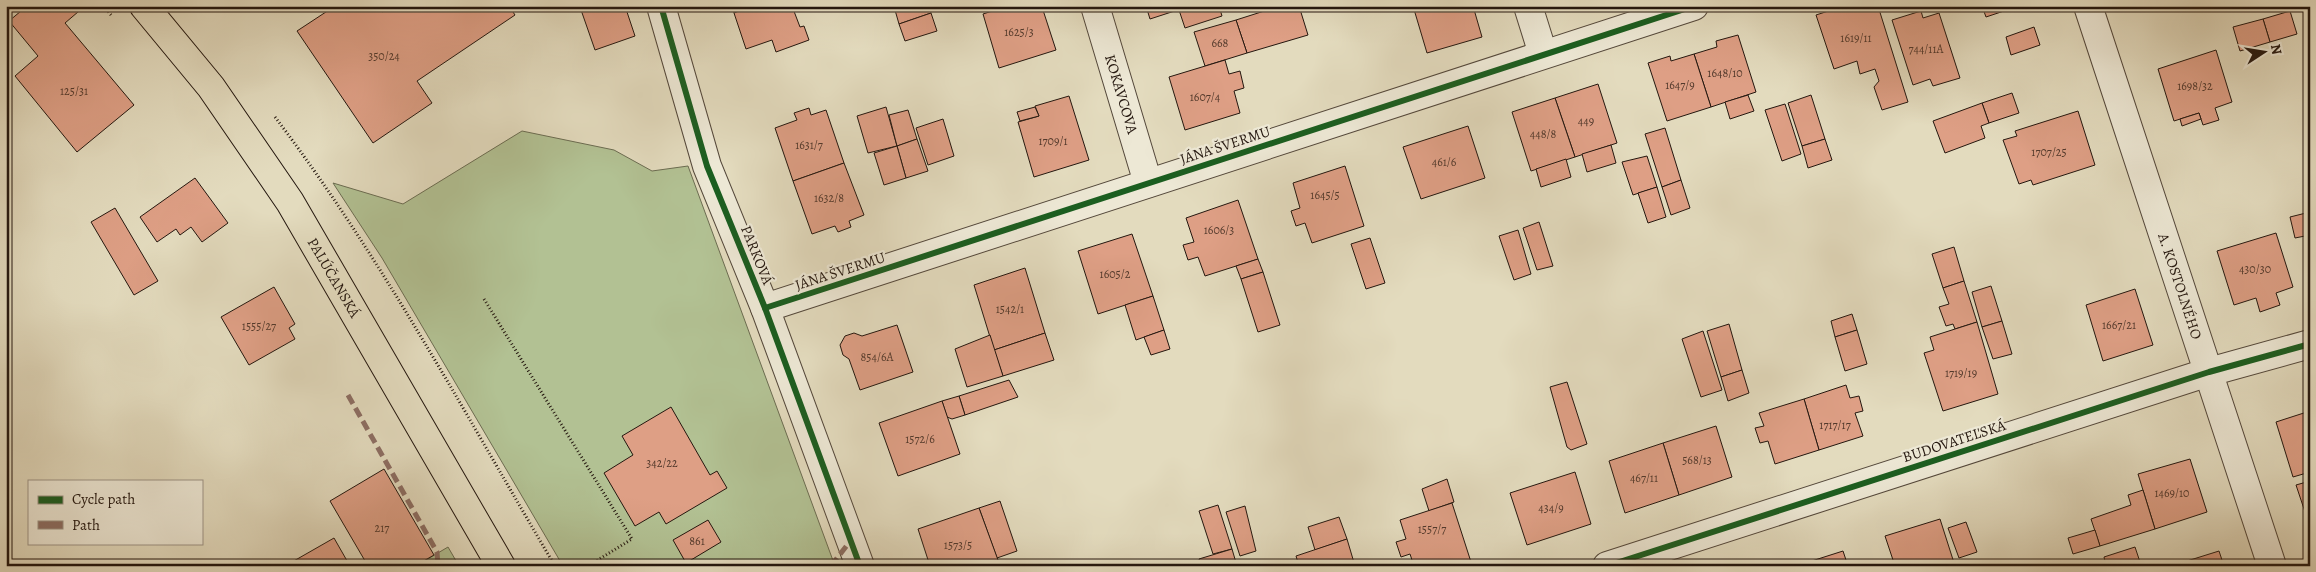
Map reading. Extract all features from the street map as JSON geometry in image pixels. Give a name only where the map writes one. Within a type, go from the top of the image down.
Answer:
[{"type":"main road","name":"PALÚČANSKÁ","points":[[144,6],[211,87],[290,202],[501,566]]},
{"type":"street","name":"PARKOVÁ","points":[[661,6],[707,166],[765,308],[860,566]]},
{"type":"street","name":"KOKAVCOVA","points":[[1095,6],[1148,184]]},
{"type":"street","points":[[1528,6],[1543,54]]},
{"type":"street","name":"JÁNA ŠVERMU","points":[[765,308],[1694,6]]},
{"type":"street","name":"A. KOSTOLNÉHO","points":[[2088,6],[2272,566]]},
{"type":"street","name":"BUDOVATEĽSKÁ","points":[[1607,566],[2209,372],[2310,344]]},
{"type":"path","points":[[6,15],[16,6]]},
{"type":"path","points":[[270,110],[314,168],[413,322],[555,566]]},
{"type":"path","points":[[484,299],[632,540],[588,566]]},
{"type":"green space","points":[[522,131],[614,150],[652,171],[688,166],[835,566],[563,566],[382,258],[333,183],[403,204]]},
{"type":"green space","points":[[448,547],[459,566],[416,566]]},
{"type":"building","points":[[27,6],[85,6],[65,23],[134,105],[77,152],[15,76],[38,56],[9,21]]},
{"type":"building","points":[[335,6],[379,6],[382,12],[390,6],[509,6],[515,15],[417,81],[432,103],[373,143],[297,31]]},
{"type":"building","points":[[625,6],[635,36],[595,50],[580,7]]},
{"type":"building","points":[[731,6],[752,6],[734,13]]},
{"type":"building","points":[[752,6],[792,6],[800,27],[804,26],[809,40],[776,52],[772,40],[746,49],[734,13]]},
{"type":"building","points":[[905,6],[929,6],[931,13],[899,24],[895,10]]},
{"type":"building","points":[[1008,6],[1025,6],[1027,11],[1042,7],[1056,50],[999,68],[983,14]]},
{"type":"building","points":[[1025,6],[1042,6],[1042,7],[1027,11]]},
{"type":"building","points":[[1146,6],[1190,6],[1150,19]]},
{"type":"building","points":[[1190,6],[1219,6],[1222,16],[1185,28],[1179,10]]},
{"type":"building","points":[[1280,6],[1299,6],[1308,35],[1247,53],[1236,20]]},
{"type":"building","points":[[1413,6],[1473,6],[1482,37],[1427,53]]},
{"type":"building","points":[[1844,6],[1878,6],[1908,102],[1882,110],[1874,87],[1879,81],[1875,69],[1860,74],[1857,61],[1834,69],[1816,15]]},
{"type":"building","points":[[1982,6],[2019,6],[1986,17]]},
{"type":"building","points":[[1921,11],[1923,18],[1939,13],[1960,78],[1933,86],[1930,79],[1913,85],[1892,20]]},
{"type":"building","points":[[2290,11],[2297,34],[2270,42],[2263,19]]},
{"type":"building","points":[[931,13],[937,31],[905,41],[899,24]]},
{"type":"building","points":[[2263,19],[2270,42],[2240,51],[2233,27]]},
{"type":"building","points":[[1236,20],[1247,53],[1205,66],[1194,32]]},
{"type":"building","points":[[2034,27],[2040,45],[2011,55],[2006,37]]},
{"type":"building","points":[[1738,35],[1756,92],[1711,107],[1694,54],[1717,47],[1716,41]]},
{"type":"building","points":[[2216,50],[2232,102],[2215,108],[2219,120],[2203,125],[2199,113],[2174,121],[2158,69]]},
{"type":"building","points":[[1694,54],[1711,107],[1667,121],[1648,63],[1670,56],[1671,61]]},
{"type":"building","points":[[1225,60],[1229,74],[1240,71],[1244,88],[1234,91],[1240,113],[1185,130],[1169,77]]},
{"type":"building","points":[[1598,84],[1617,143],[1575,157],[1555,98]]},
{"type":"building","points":[[2012,93],[2019,113],[1989,123],[1982,103]]},
{"type":"building","points":[[1748,95],[1754,111],[1730,119],[1725,102]]},
{"type":"building","points":[[1811,95],[1825,139],[1802,146],[1788,103]]},
{"type":"building","points":[[1069,96],[1089,160],[1034,177],[1018,122],[1039,116],[1035,106]]},
{"type":"building","points":[[1555,98],[1575,157],[1531,171],[1512,112]]},
{"type":"building","points":[[1982,103],[1989,123],[1981,126],[1985,138],[1945,153],[1933,121]]},
{"type":"building","points":[[1785,104],[1801,154],[1782,161],[1765,110]]},
{"type":"building","points":[[886,107],[897,146],[868,153],[857,116]]},
{"type":"building","points":[[1035,107],[1039,116],[1020,121],[1017,112]]},
{"type":"building","points":[[809,108],[811,115],[826,110],[844,163],[793,181],[775,128],[797,120],[794,113]]},
{"type":"building","points":[[908,110],[917,139],[897,146],[889,115]]},
{"type":"building","points":[[2078,111],[2095,165],[2033,185],[2031,180],[2019,184],[2003,140],[2017,136],[2015,131]]},
{"type":"building","points":[[2199,113],[2201,119],[2182,126],[2180,119]]},
{"type":"building","points":[[943,119],[954,156],[928,165],[916,128]]},
{"type":"building","points":[[1468,126],[1485,178],[1421,199],[1403,147]]},
{"type":"building","points":[[1665,128],[1681,180],[1662,187],[1645,134]]},
{"type":"building","points":[[917,139],[928,171],[906,178],[897,146]]},
{"type":"building","points":[[1825,139],[1832,160],[1808,168],[1802,146]]},
{"type":"building","points":[[1611,145],[1616,163],[1587,172],[1582,154]]},
{"type":"building","points":[[897,146],[906,178],[884,185],[874,153]]},
{"type":"building","points":[[1647,156],[1657,187],[1633,195],[1622,162]]},
{"type":"building","points":[[1566,159],[1571,177],[1541,187],[1536,169]]},
{"type":"building","points":[[844,163],[864,215],[849,221],[851,227],[838,232],[835,226],[812,234],[793,181]]},
{"type":"building","points":[[1345,166],[1364,226],[1312,243],[1305,223],[1296,226],[1291,211],[1300,208],[1293,183]]},
{"type":"building","points":[[195,178],[228,223],[202,242],[191,227],[180,235],[176,229],[157,242],[140,217]]},
{"type":"building","points":[[1681,180],[1690,208],[1671,215],[1662,187]]},
{"type":"building","points":[[1657,187],[1666,217],[1648,223],[1638,193]]},
{"type":"building","points":[[1238,200],[1258,259],[1205,276],[1198,257],[1188,260],[1183,245],[1194,242],[1186,218]]},
{"type":"building","points":[[115,208],[158,281],[134,295],[91,222]]},
{"type":"building","points":[[2310,212],[2310,235],[2295,238],[2290,217]]},
{"type":"building","points":[[1539,222],[1553,266],[1537,270],[1523,228]]},
{"type":"building","points":[[1518,230],[1531,274],[1514,280],[1499,236]]},
{"type":"building","points":[[2276,233],[2293,287],[2276,293],[2280,305],[2260,312],[2256,298],[2234,305],[2217,251]]},
{"type":"building","points":[[1132,234],[1153,296],[1098,314],[1078,251]]},
{"type":"building","points":[[1370,238],[1385,283],[1366,289],[1351,244]]},
{"type":"building","points":[[1954,247],[1964,281],[1943,288],[1932,254]]},
{"type":"building","points":[[1258,259],[1263,272],[1241,279],[1236,266]]},
{"type":"building","points":[[1025,268],[1045,333],[994,350],[974,285]]},
{"type":"building","points":[[1263,272],[1280,325],[1258,332],[1241,279]]},
{"type":"building","points":[[1964,281],[1977,322],[1955,329],[1953,324],[1946,326],[1939,307],[1949,304],[1943,288]]},
{"type":"building","points":[[1991,286],[2002,321],[1982,327],[1972,292]]},
{"type":"building","points":[[274,287],[295,324],[289,328],[295,339],[249,365],[221,317]]},
{"type":"building","points":[[2135,289],[2153,345],[2103,361],[2086,305]]},
{"type":"building","points":[[1153,296],[1164,330],[1136,340],[1125,305]]},
{"type":"building","points":[[1852,314],[1857,330],[1835,337],[1831,321]]},
{"type":"building","points":[[2002,321],[2012,354],[1993,359],[1982,327]]},
{"type":"building","points":[[1977,322],[1998,394],[1943,411],[1924,353],[1934,350],[1930,337]]},
{"type":"building","points":[[1729,324],[1742,370],[1721,377],[1707,331]]},
{"type":"building","points":[[897,325],[913,372],[860,390],[849,359],[843,355],[840,345],[845,336],[854,333],[862,336]]},
{"type":"building","points":[[1164,330],[1170,349],[1151,355],[1144,337]]},
{"type":"building","points":[[1857,330],[1867,364],[1845,371],[1835,337]]},
{"type":"building","points":[[1703,331],[1722,390],[1701,397],[1682,339]]},
{"type":"building","points":[[1045,333],[1054,360],[1003,376],[994,350]]},
{"type":"building","points":[[990,335],[1003,376],[967,387],[955,349]]},
{"type":"building","points":[[1742,370],[1749,393],[1728,401],[1721,377]]},
{"type":"building","points":[[1009,380],[1018,397],[965,415],[959,396]]},
{"type":"building","points":[[1567,382],[1587,444],[1571,450],[1567,447],[1550,387]]},
{"type":"building","points":[[1846,385],[1850,398],[1859,396],[1863,411],[1855,413],[1863,436],[1819,450],[1804,399]]},
{"type":"building","points":[[959,396],[965,415],[952,419],[947,417],[942,401]]},
{"type":"building","points":[[1804,399],[1819,450],[1775,464],[1768,441],[1760,443],[1755,428],[1764,426],[1759,413]]},
{"type":"building","points":[[942,401],[960,454],[898,476],[879,423]]},
{"type":"building","points":[[671,407],[710,475],[717,471],[727,488],[666,524],[659,512],[635,526],[604,473],[633,455],[622,436]]},
{"type":"building","points":[[2310,411],[2310,472],[2293,477],[2276,422]]},
{"type":"building","points":[[1716,426],[1732,477],[1679,495],[1663,443]]},
{"type":"building","points":[[1663,443],[1679,495],[1625,513],[1609,461]]},
{"type":"building","points":[[2190,459],[2207,512],[2155,529],[2138,474]]},
{"type":"building","points":[[384,469],[434,555],[415,566],[368,566],[330,501]]},
{"type":"building","points":[[1575,472],[1591,524],[1527,545],[1510,493]]},
{"type":"building","points":[[1447,479],[1454,502],[1429,511],[1422,489]]},
{"type":"building","points":[[2310,481],[2310,527],[2296,485]]},
{"type":"building","points":[[2143,490],[2155,529],[2100,546],[2091,519],[2131,505],[2128,495]]},
{"type":"building","points":[[1000,501],[1017,551],[997,558],[979,508]]},
{"type":"building","points":[[1452,503],[1471,562],[1460,566],[1414,566],[1410,554],[1401,557],[1396,542],[1406,539],[1400,520]]},
{"type":"building","points":[[1218,505],[1232,549],[1213,554],[1199,511]]},
{"type":"building","points":[[1245,506],[1256,551],[1240,556],[1226,512]]},
{"type":"building","points":[[979,508],[998,560],[982,566],[930,566],[918,529]]},
{"type":"building","points":[[1339,517],[1347,539],[1315,550],[1308,527]]},
{"type":"building","points":[[1940,519],[1955,566],[1885,566],[1894,563],[1885,536]]},
{"type":"building","points":[[708,520],[721,542],[686,563],[673,540]]},
{"type":"building","points":[[1966,522],[1977,552],[1959,558],[1948,528]]},
{"type":"building","points":[[2095,530],[2100,546],[2073,554],[2068,538]]},
{"type":"building","points":[[334,538],[350,566],[285,566]]},
{"type":"building","points":[[1347,539],[1355,566],[1299,566],[1296,556]]},
{"type":"building","points":[[2135,547],[2141,565],[2106,566],[2104,557]]},
{"type":"building","points":[[1232,549],[1237,566],[1201,566],[1199,559]]},
{"type":"building","points":[[1843,551],[1848,566],[1796,566]]},
{"type":"building","points":[[2219,551],[2224,566],[2171,566]]},
{"type":"marked path","points":[[348,395],[437,552],[438,566]]},
{"type":"marked path","points":[[831,566],[851,540]]},
{"type":"cycle path","points":[[661,6],[707,166],[765,308],[860,566]]},
{"type":"cycle path","points":[[765,308],[1694,6]]},
{"type":"cycle path","points":[[1607,566],[2209,372],[2310,344]]}]
